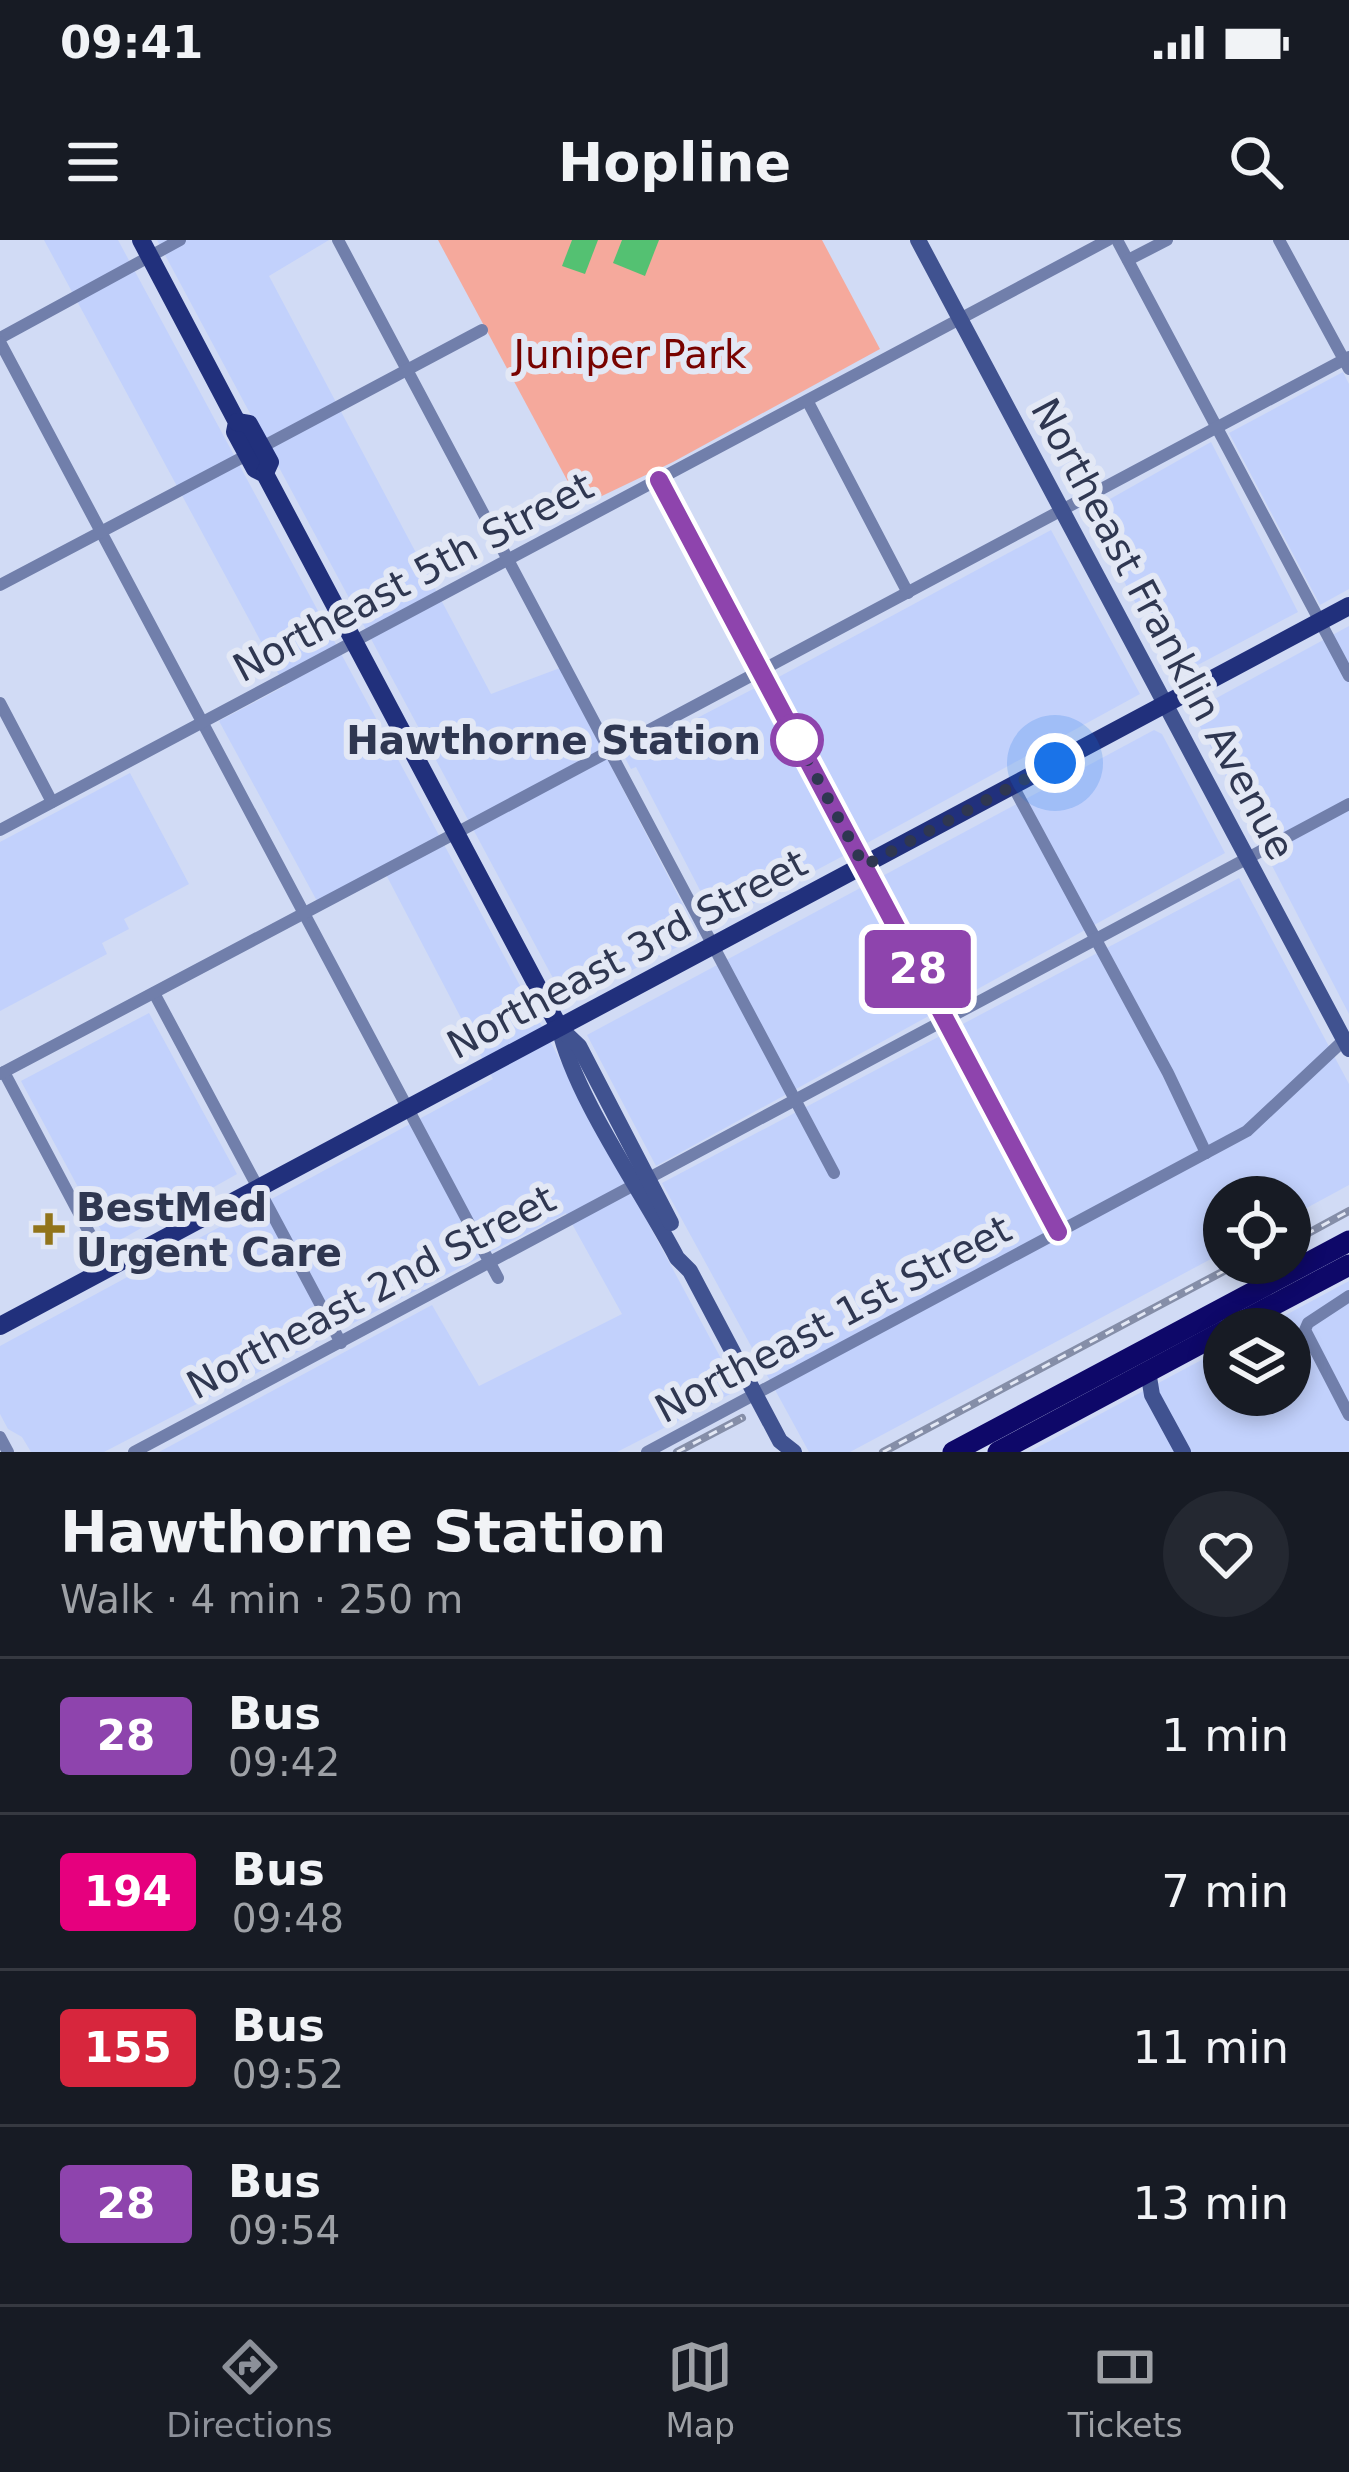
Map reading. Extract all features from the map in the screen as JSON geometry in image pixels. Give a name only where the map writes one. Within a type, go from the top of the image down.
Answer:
[{"type":"highway","points":[[953,1452],[1349,1241]]},
{"type":"highway","points":[[1267,1308],[1349,1264]]},
{"type":"highway","points":[[998,1452],[1203,1342]]},
{"type":"main road","points":[[146,249],[238,422],[250,424],[254,451],[269,462],[265,473],[560,1027]]},
{"type":"main road","name":"Northeast 3rd Street","points":[[0,1326],[1349,607]]},
{"type":"street","points":[[180,240],[146,249],[0,340],[498,1278]]},
{"type":"street","points":[[338,240],[834,1173]]},
{"type":"street","name":"Northeast Franklin Avenue","points":[[918,240],[1347,1045]]},
{"type":"street","points":[[1113,240],[1128,260],[1349,676]]},
{"type":"street","name":"Northeast 5th Street","points":[[0,830],[1113,240]]},
{"type":"street","points":[[1128,260],[1167,240]]},
{"type":"street","points":[[108,1268],[2,1073],[1215,427],[1347,362],[1279,240]]},
{"type":"street","points":[[0,585],[482,330]]},
{"type":"street","points":[[808,402],[908,593]]},
{"type":"street","points":[[659,480],[1058,1232]]},
{"type":"street","points":[[0,703],[52,802]]},
{"type":"street","points":[[1012,785],[1168,1073],[1206,1153]]},
{"type":"street","name":"Northeast 2nd Street","points":[[134,1452],[1349,804]]},
{"type":"street","points":[[154,993],[341,1343]]},
{"type":"street","points":[[560,1027],[565,1053],[642,1181],[677,1258],[690,1271],[785,1448]]},
{"type":"street","name":"Northeast 1st Street","points":[[647,1452],[1206,1153],[1265,1118],[1347,1045]]},
{"type":"street","points":[[1349,1296],[1305,1330],[1349,1415]]},
{"type":"street","points":[[1148,1371],[1152,1395],[1183,1452]]},
{"type":"street","points":[[1121,1385],[1140,1398],[1171,1452]]},
{"type":"street","points":[[0,1437],[8,1452]]},
{"type":"shaded area","points":[[44,240],[118,240],[738,1390],[617,1452],[159,1452],[432,1305],[479,1386],[622,1314],[566,1213],[104,1452],[31,1452],[22,1437],[8,1429],[0,1414],[0,1346],[493,1079],[382,867],[317,901],[219,721],[285,686]]},
{"type":"shaded area","points":[[157,240],[329,240],[269,276],[491,694],[560,668],[699,936],[587,993],[554,980]]},
{"type":"shaded area","points":[[572,240],[598,240],[585,274],[562,266]]},
{"type":"shaded area","points":[[622,240],[659,240],[645,276],[613,263]]},
{"type":"shaded area","points":[[1343,372],[1349,384],[1349,589],[1320,605],[1229,433]]},
{"type":"shaded area","points":[[1211,442],[1298,612],[1175,677],[1087,512]]},
{"type":"shaded area","points":[[1051,530],[1140,694],[867,843],[775,679]]},
{"type":"shaded area","points":[[1349,626],[1349,1014],[1195,717],[1200,707]]},
{"type":"shaded area","points":[[758,690],[845,851],[717,923],[636,767],[631,769],[624,756]]},
{"type":"shaded area","points":[[1154,730],[1162,734],[1225,853],[656,1166],[587,1035]]},
{"type":"shaded area","points":[[130,773],[189,884],[124,919],[129,929],[102,943],[107,954],[0,1011],[0,842]]},
{"type":"shaded area","points":[[1239,878],[1349,1084],[1349,1185],[1311,1206],[1311,1176],[1203,1176],[1203,1263],[850,1452],[809,1452],[662,1183]]},
{"type":"shaded area","points":[[149,1013],[237,1174],[113,1244],[108,1243],[21,1081]]},
{"type":"shaded area","points":[[1349,1281],[1349,1452],[1029,1452],[1203,1359],[1203,1416],[1311,1416],[1311,1308],[1299,1308]]},
{"type":"green space","name":"Juniper Park","points":[[438,240],[822,240],[880,349],[673,462],[581,506]]},
{"type":"railway","points":[[1311,1232],[1349,1211]]},
{"type":"railway","points":[[883,1452],[1203,1282]]},
{"type":"railway","points":[[677,1452],[742,1418]]},
{"type":"bus line","name":"28","points":[[659,480],[1058,1232]]},
{"type":"place","name":"Hawthorne Station","points":[[797,740]]},
{"type":"place","name":"BestMed Urgent Care","points":[[49,1229]]},
{"type":"route","points":[[797,740],[792,731],[864,866],[1055,763]]}]
